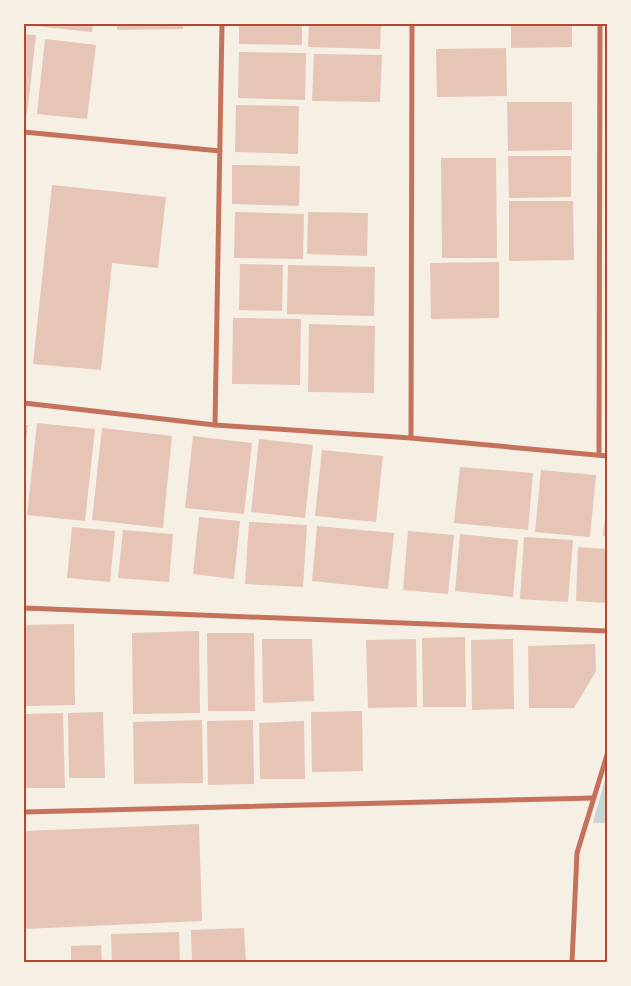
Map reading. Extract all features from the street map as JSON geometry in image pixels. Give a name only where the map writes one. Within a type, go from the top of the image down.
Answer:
[{"type":"street","points":[[215,425],[222,24]]},
{"type":"street","points":[[411,438],[412,24]]},
{"type":"street","points":[[599,455],[600,24]]},
{"type":"street","points":[[24,132],[220,151]]},
{"type":"street","points":[[24,403],[215,425],[411,438],[607,456]]},
{"type":"street","points":[[24,608],[607,631]]},
{"type":"street","points":[[572,962],[577,853],[593,798],[606,766],[607,754]]},
{"type":"street","points":[[24,812],[593,798]]},
{"type":"shaded area","points":[[607,773],[607,823],[593,823],[593,822]]},
{"type":"building","points":[[24,24],[93,24],[92,32]]},
{"type":"building","points":[[117,24],[183,24],[183,29],[117,30]]},
{"type":"building","points":[[239,24],[302,24],[302,45],[239,44]]},
{"type":"building","points":[[309,24],[381,24],[380,49],[308,47]]},
{"type":"building","points":[[511,24],[572,24],[572,47],[511,48]]},
{"type":"building","points":[[24,34],[36,35],[27,115],[24,115]]},
{"type":"building","points":[[45,39],[96,45],[87,119],[37,114]]},
{"type":"building","points":[[506,48],[507,96],[437,97],[436,49]]},
{"type":"building","points":[[239,52],[306,53],[305,100],[238,98]]},
{"type":"building","points":[[314,54],[382,55],[380,102],[312,101]]},
{"type":"building","points":[[507,102],[572,102],[572,150],[508,151]]},
{"type":"building","points":[[236,105],[299,106],[298,154],[235,152]]},
{"type":"building","points":[[508,156],[571,156],[571,197],[509,198]]},
{"type":"building","points":[[441,158],[496,158],[497,258],[442,258]]},
{"type":"building","points":[[232,165],[300,166],[299,206],[232,204]]},
{"type":"building","points":[[52,185],[166,197],[158,268],[112,263],[101,370],[33,364]]},
{"type":"building","points":[[509,201],[573,201],[574,260],[509,261]]},
{"type":"building","points":[[235,212],[304,214],[303,259],[234,258]]},
{"type":"building","points":[[308,212],[368,213],[367,256],[307,254]]},
{"type":"building","points":[[499,262],[499,318],[431,319],[430,263]]},
{"type":"building","points":[[240,264],[283,265],[282,311],[239,310]]},
{"type":"building","points":[[288,265],[375,267],[374,316],[287,314]]},
{"type":"building","points":[[233,318],[301,319],[300,385],[232,384]]},
{"type":"building","points":[[309,324],[375,326],[374,393],[308,392]]},
{"type":"building","points":[[37,423],[95,429],[85,521],[27,515]]},
{"type":"building","points":[[24,425],[28,425],[25,452],[24,452]]},
{"type":"building","points":[[102,428],[172,436],[163,528],[92,520]]},
{"type":"building","points":[[193,436],[252,443],[244,514],[185,508]]},
{"type":"building","points":[[259,439],[313,445],[305,518],[251,512]]},
{"type":"building","points":[[322,450],[383,456],[376,522],[315,516]]},
{"type":"building","points":[[460,467],[533,473],[528,530],[454,523]]},
{"type":"building","points":[[541,470],[596,475],[590,537],[535,532]]},
{"type":"building","points":[[606,510],[607,536],[603,536]]},
{"type":"building","points":[[199,517],[240,521],[234,579],[193,574]]},
{"type":"building","points":[[249,522],[307,525],[303,587],[245,584]]},
{"type":"building","points":[[317,526],[394,533],[388,589],[312,581]]},
{"type":"building","points":[[72,527],[115,531],[110,582],[67,578]]},
{"type":"building","points":[[123,530],[173,534],[169,582],[118,578]]},
{"type":"building","points":[[408,531],[454,535],[448,594],[403,590]]},
{"type":"building","points":[[460,534],[518,540],[513,597],[455,591]]},
{"type":"building","points":[[524,537],[573,540],[568,602],[520,599]]},
{"type":"building","points":[[578,547],[607,549],[607,603],[576,601]]},
{"type":"building","points":[[74,624],[75,705],[26,706],[24,625]]},
{"type":"building","points":[[199,631],[200,713],[133,714],[132,633]]},
{"type":"building","points":[[207,633],[254,633],[255,711],[208,711]]},
{"type":"building","points":[[465,637],[466,707],[423,707],[422,638]]},
{"type":"building","points":[[262,639],[312,639],[314,701],[263,703]]},
{"type":"building","points":[[416,639],[417,707],[368,708],[366,640]]},
{"type":"building","points":[[513,639],[514,709],[472,710],[471,640]]},
{"type":"building","points":[[595,644],[596,671],[574,708],[529,708],[528,646]]},
{"type":"building","points":[[362,711],[363,771],[312,772],[311,712]]},
{"type":"building","points":[[103,712],[105,778],[69,778],[68,713]]},
{"type":"building","points":[[63,713],[65,788],[24,788],[24,714]]},
{"type":"building","points":[[202,720],[203,783],[134,784],[133,722]]},
{"type":"building","points":[[253,720],[254,784],[208,785],[207,721]]},
{"type":"building","points":[[304,721],[305,779],[260,779],[259,723]]},
{"type":"building","points":[[199,824],[202,921],[24,929],[24,831]]},
{"type":"building","points":[[244,928],[246,962],[192,962],[191,930]]},
{"type":"building","points":[[179,932],[180,962],[112,962],[111,934]]},
{"type":"building","points":[[101,945],[102,962],[71,962],[71,946]]}]
